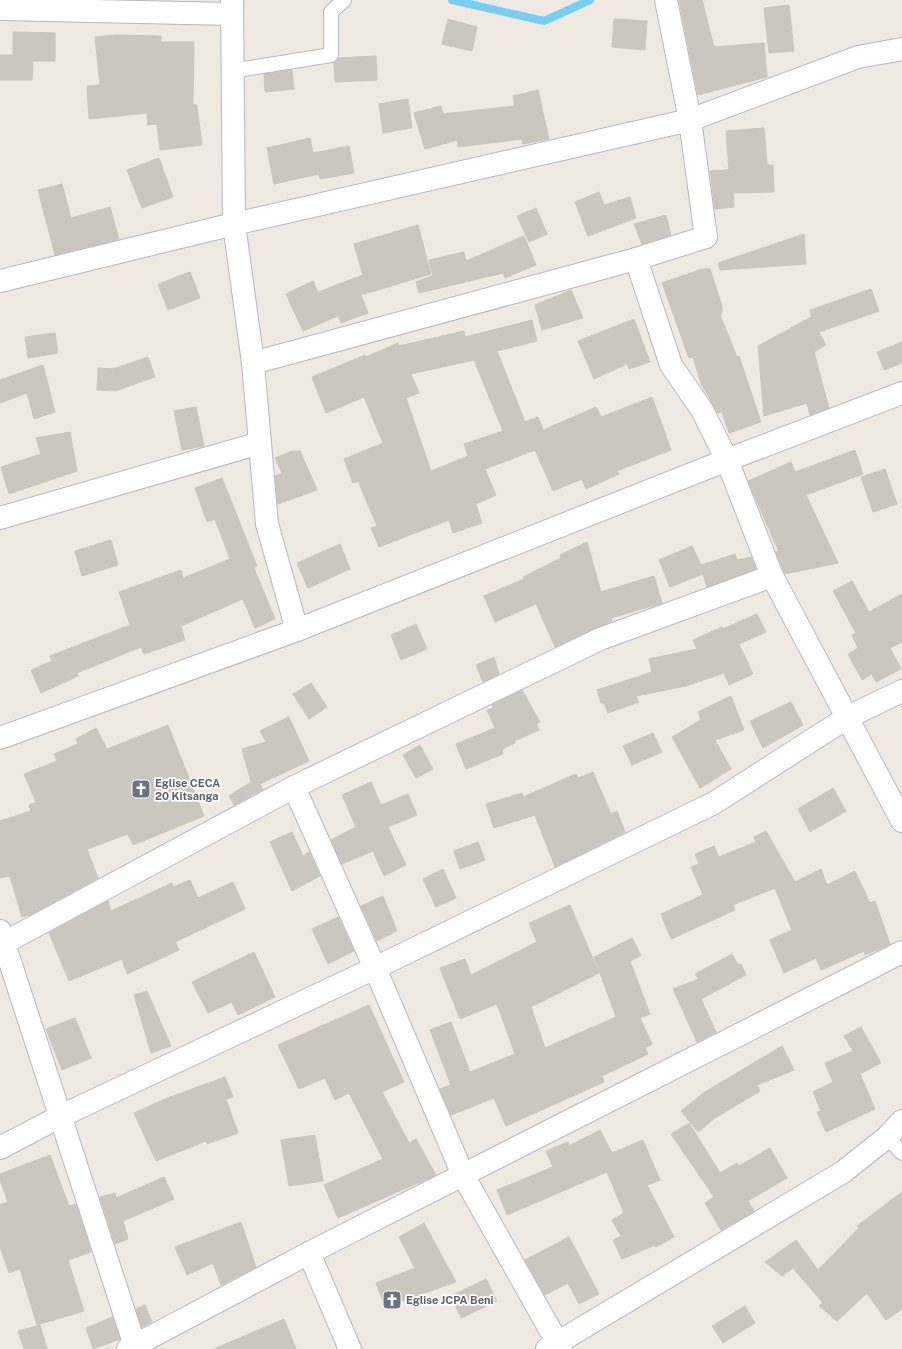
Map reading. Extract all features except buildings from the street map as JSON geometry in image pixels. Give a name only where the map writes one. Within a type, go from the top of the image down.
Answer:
[{"type":"street","points":[[253,363],[636,259],[706,237],[690,120],[666,0]]},
{"type":"street","points":[[0,9],[231,7],[234,224],[253,363],[267,524],[297,630]]},
{"type":"street","points":[[0,281],[234,224],[690,120],[858,57],[902,48]]},
{"type":"street","points":[[636,259],[671,365],[702,410],[726,460],[772,576],[902,821]]},
{"type":"street","points":[[0,738],[297,630],[726,460],[902,393]]},
{"type":"street","points":[[0,518],[260,443]]},
{"type":"street","points":[[772,576],[600,639],[294,787],[1,940],[61,1116],[133,1348],[309,1253],[902,952]]},
{"type":"street","points":[[0,1148],[61,1116],[375,968],[714,803],[848,717],[902,691]]},
{"type":"street","points":[[294,787],[375,968],[463,1175],[555,1347],[843,1172],[895,1145],[902,1121]]},
{"type":"street","points":[[309,1253],[350,1349]]},
{"type":"lane","points":[[232,71],[331,55],[331,12],[344,0]]},
{"type":"waterway","points":[[452,0],[544,21],[590,0]]},
{"type":"place","name":"Eglise CECA 20 Kitsanga","points":[[141,789]]},
{"type":"place","name":"Eglise JCPA Beni","points":[[392,1300]]}]
